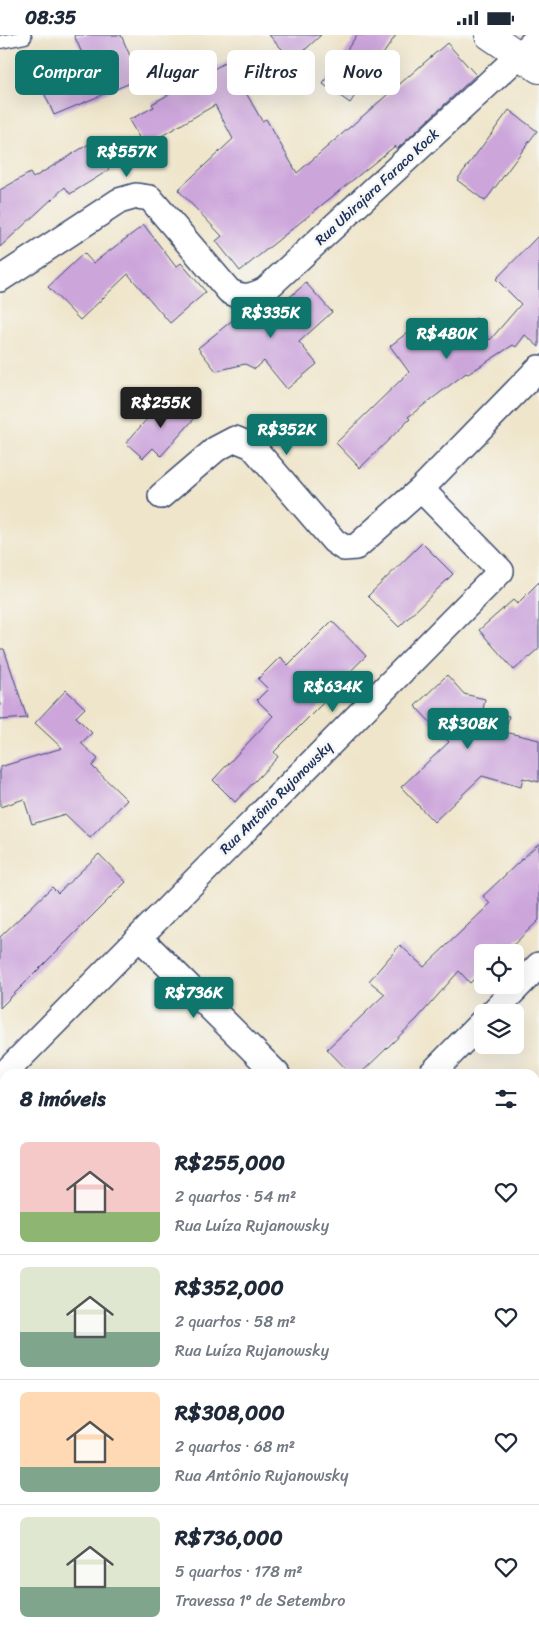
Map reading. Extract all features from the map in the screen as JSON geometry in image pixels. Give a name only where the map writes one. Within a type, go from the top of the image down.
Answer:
[{"type":"main road","points":[[489,35],[529,63]]},
{"type":"street","name":"Rua Ubirajara Faraco Kock","points":[[0,279],[119,201],[136,196],[150,198],[229,291],[238,296],[250,297],[265,290],[529,63],[539,37]]},
{"type":"street","points":[[161,497],[216,449],[235,439],[252,446],[334,541],[344,548],[356,547],[421,489],[539,368]]},
{"type":"street","name":"Rua Antônio Rujanowsky","points":[[9,1069],[501,571],[421,489]]},
{"type":"street","points":[[139,937],[272,1069]]},
{"type":"street","points":[[501,1004],[539,965]]},
{"type":"street","points":[[436,1069],[474,1030]]},
{"type":"lane","points":[[0,42],[25,37]]},
{"type":"building","points":[[74,35],[121,35],[129,54],[129,84],[119,88],[119,50],[81,50]]},
{"type":"building","points":[[269,35],[321,35],[305,50],[283,50]]},
{"type":"building","points":[[357,35],[396,35],[386,50],[347,50]]},
{"type":"building","points":[[447,43],[476,75],[397,149],[395,146],[240,271],[216,241],[222,236],[178,190],[233,139],[215,105],[144,146],[129,120],[154,107],[152,104],[168,95],[217,95],[217,67],[227,62],[227,95],[247,95],[262,121],[266,119],[297,173],[387,95],[400,95],[400,84]]},
{"type":"building","points":[[45,95],[102,95],[54,115]]},
{"type":"building","points":[[339,95],[355,95],[350,103]]},
{"type":"building","points":[[509,110],[537,131],[485,201],[457,180]]},
{"type":"building","points":[[92,142],[109,170],[70,194],[65,187],[0,247],[0,190],[30,173],[33,178]]},
{"type":"building","points":[[144,225],[176,267],[181,263],[206,292],[170,323],[128,274],[80,320],[48,287],[84,253],[93,263]]},
{"type":"building","points":[[539,235],[539,347],[525,335],[516,347],[513,345],[468,374],[466,373],[408,417],[410,419],[360,468],[336,443],[409,372],[390,346],[416,326],[431,346],[476,318],[490,340],[521,304],[496,279]]},
{"type":"building","points":[[306,283],[332,312],[299,342],[317,364],[287,389],[264,361],[255,369],[245,364],[216,371],[198,348],[244,311],[256,326]]},
{"type":"building","points":[[168,395],[194,419],[161,456],[153,448],[143,458],[126,443]]},
{"type":"building","points":[[422,543],[453,574],[399,627],[368,596]]},
{"type":"building","points":[[539,582],[539,648],[514,670],[479,630],[513,600],[517,604]]},
{"type":"building","points":[[332,621],[366,656],[322,699],[324,702],[274,752],[278,757],[235,802],[213,780],[273,716],[257,700],[268,689],[258,679],[280,657],[288,665]]},
{"type":"building","points":[[0,649],[4,649],[27,718],[0,720]]},
{"type":"building","points":[[447,675],[464,694],[485,699],[483,710],[509,716],[505,732],[539,740],[539,782],[523,778],[521,787],[482,776],[434,822],[401,787],[449,742],[415,706]]},
{"type":"building","points":[[66,690],[85,708],[76,717],[92,733],[81,743],[98,759],[92,766],[127,800],[90,838],[65,814],[32,824],[24,799],[0,807],[0,767],[62,748],[35,723]]},
{"type":"building","points":[[539,843],[539,920],[514,944],[474,944],[474,979],[470,983],[459,971],[417,1019],[365,1069],[346,1069],[327,1049],[385,994],[369,981],[400,945],[424,967],[490,904],[483,896]]},
{"type":"building","points":[[99,854],[126,882],[0,1008],[0,937],[52,887],[58,893]]}]
